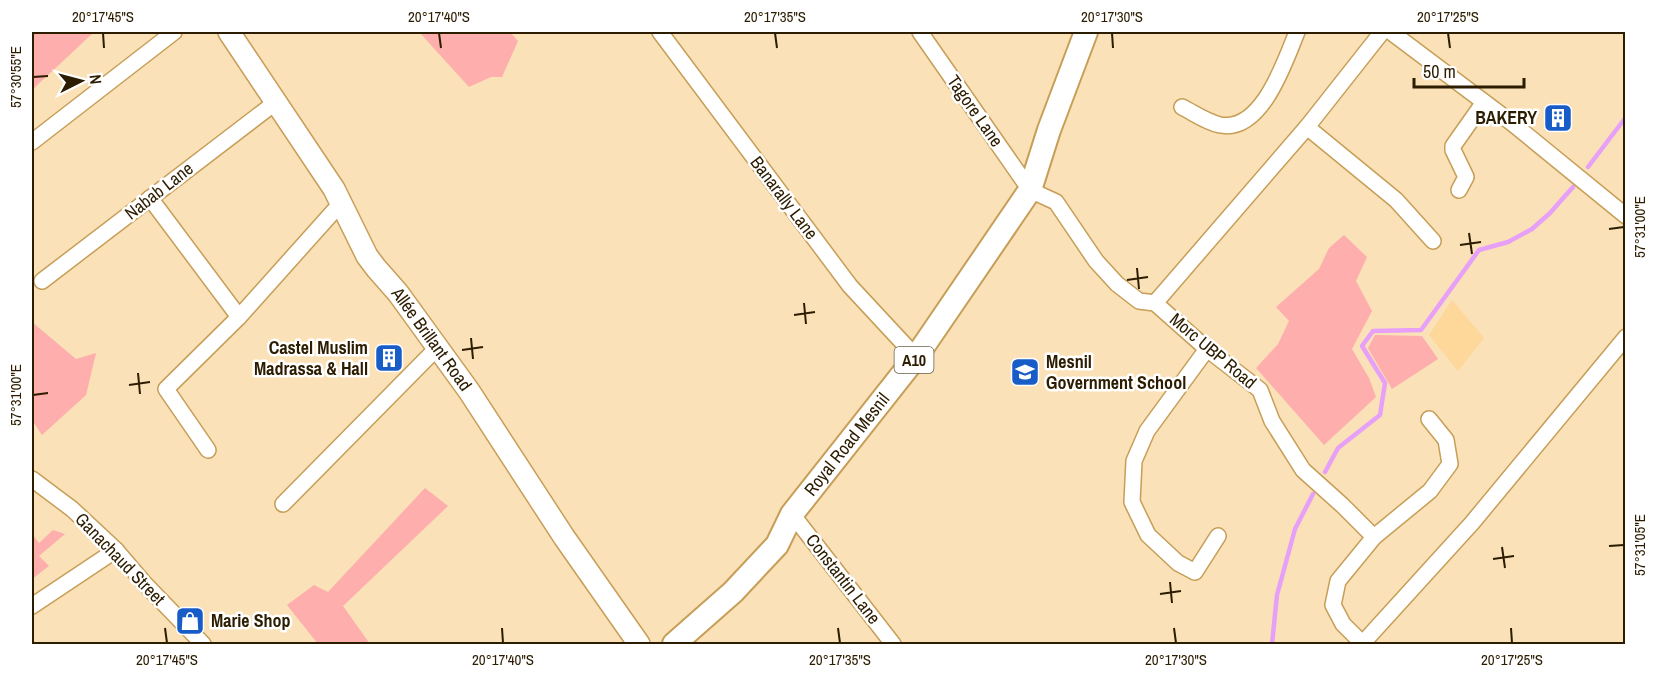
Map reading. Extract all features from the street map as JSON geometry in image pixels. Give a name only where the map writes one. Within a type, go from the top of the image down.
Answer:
[{"type":"main road","name":"Allée Brillant Road","points":[[229,32],[334,189],[367,256],[398,293],[469,391],[564,537],[639,645]]},
{"type":"main road","name":"Royal Road Mesnil","points":[[674,645],[733,592],[777,545],[792,514],[916,357],[1030,190],[1049,130],[1086,32]]},
{"type":"street","points":[[32,142],[174,32]]},
{"type":"street","name":"Banarally Lane","points":[[660,32],[850,286],[916,357]]},
{"type":"street","name":"Tagore Lane","points":[[920,32],[1030,190]]},
{"type":"street","points":[[1182,107],[1221,125],[1231,125],[1249,117],[1261,105],[1278,80],[1297,32]]},
{"type":"street","points":[[1155,303],[1307,127],[1382,32]]},
{"type":"street","points":[[1391,32],[1484,102],[1626,216]]},
{"type":"street","name":"Nabab Lane","points":[[42,281],[276,102]]},
{"type":"street","points":[[1459,190],[1466,177],[1453,146],[1484,102]]},
{"type":"street","points":[[1307,127],[1396,200],[1433,241]]},
{"type":"street","name":"Morc UBP Road","points":[[1030,190],[1056,202],[1096,261],[1117,284],[1140,301],[1155,303],[1207,349],[1260,390],[1272,422],[1303,470],[1374,537]]},
{"type":"street","points":[[150,198],[239,317]]},
{"type":"street","points":[[208,450],[166,389],[239,317],[341,203]]},
{"type":"street","points":[[1429,419],[1446,440],[1450,464],[1430,491],[1374,537],[1338,581],[1333,605],[1343,624],[1363,644],[1472,523],[1626,337]]},
{"type":"street","points":[[283,504],[437,348]]},
{"type":"street","points":[[1207,349],[1147,430],[1134,461],[1132,502],[1148,535],[1178,563],[1195,572],[1218,536]]},
{"type":"street","name":"Ganachaud Street","points":[[32,479],[72,509],[116,550],[202,644]]},
{"type":"street","name":"Constantin Lane","points":[[792,514],[893,645]]},
{"type":"street","points":[[32,606],[116,550]]},
{"type":"shaded area","points":[[32,32],[94,32],[32,90]]},
{"type":"shaded area","points":[[419,32],[510,32],[518,41],[502,77],[491,77],[469,87]]},
{"type":"shaded area","points":[[1344,235],[1367,257],[1356,281],[1372,311],[1352,349],[1369,378],[1376,397],[1324,445],[1256,368],[1278,344],[1289,321],[1276,307],[1319,269],[1329,248]]},
{"type":"shaded area","points":[[1452,300],[1484,338],[1458,371],[1429,335]]},
{"type":"shaded area","points":[[32,322],[76,359],[96,353],[86,395],[42,435],[32,420]]},
{"type":"shaded area","points":[[1375,335],[1422,336],[1438,359],[1392,389],[1368,348]]},
{"type":"shaded area","points":[[425,488],[448,506],[343,606],[370,644],[318,644],[287,605],[314,585],[328,592]]},
{"type":"shaded area","points":[[53,530],[65,534],[39,556],[49,566],[32,579],[32,534],[39,543]]},
{"type":"waterway","points":[[1588,167],[1626,117]]},
{"type":"waterway","points":[[1325,472],[1338,448],[1380,415],[1385,383],[1362,346],[1373,331],[1421,330],[1479,250],[1508,242],[1532,229],[1573,187]]},
{"type":"waterway","points":[[1272,644],[1277,595],[1295,529],[1313,494]]},
{"type":"place","name":"BAKERY","points":[[1558,118]]},
{"type":"place","name":"Castel Muslim Madrassa & Hall","points":[[389,358]]},
{"type":"place","name":"Mesnil Government School","points":[[1025,372]]},
{"type":"place","name":"Marie Shop","points":[[190,621]]}]
